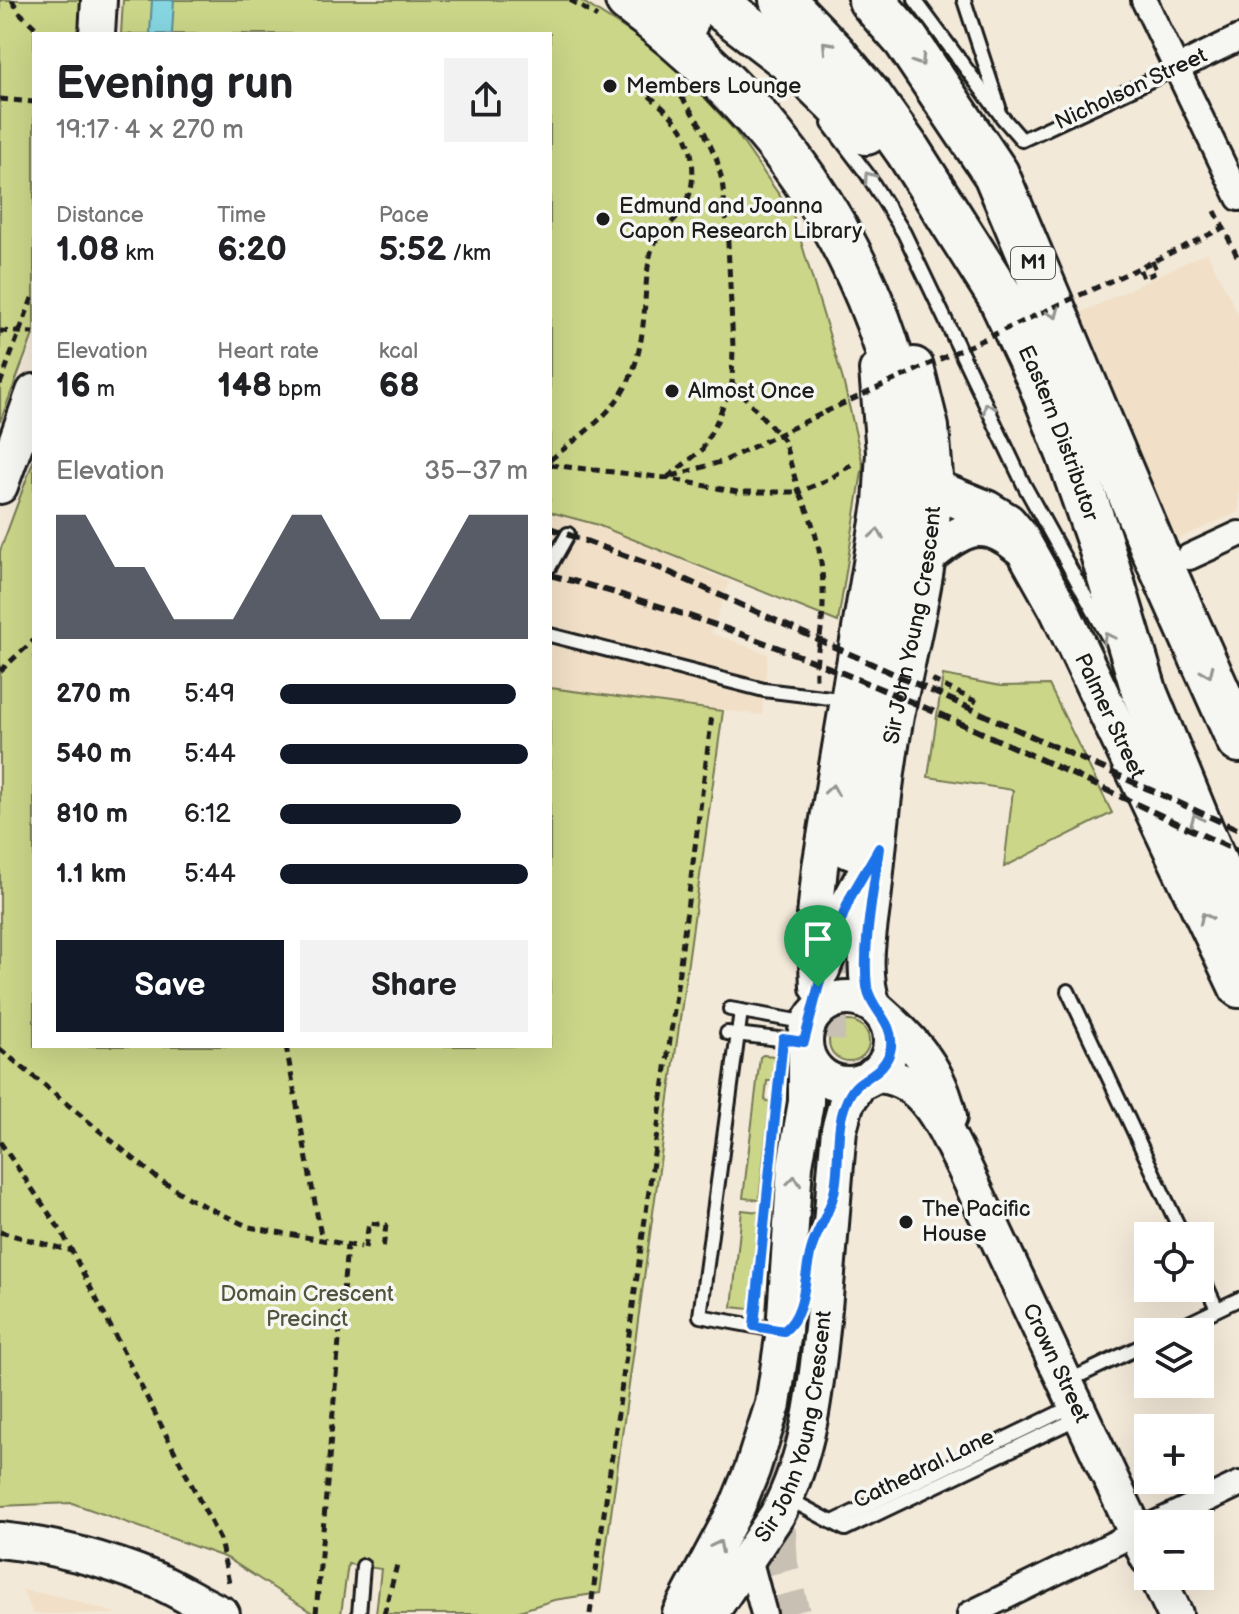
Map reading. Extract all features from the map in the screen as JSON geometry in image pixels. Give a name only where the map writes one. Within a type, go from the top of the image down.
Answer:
[{"type":"highway","points":[[628,0],[675,36],[720,77],[763,124],[801,173],[851,256],[895,370],[908,455],[906,528],[864,847]]},
{"type":"highway","name":"Eastern Distributor","points":[[782,0],[869,96],[1000,296],[1039,378],[1099,540],[1145,694],[1239,916]]},
{"type":"highway","name":"Eastern Distributor","points":[[871,0],[906,40],[996,174],[1147,535],[1239,742]]},
{"type":"highway","points":[[701,10],[814,80],[954,223]]},
{"type":"main road","name":"Sir John Young Crescent","points":[[657,0],[701,10],[752,82],[787,121],[827,175],[871,254],[906,341],[924,402],[934,489]]},
{"type":"main road","name":"Palmer Street","points":[[934,489],[973,504],[1002,520],[1018,536],[1059,609],[1239,988]]},
{"type":"street","points":[[97,32],[99,0]]},
{"type":"street","points":[[604,0],[680,60],[730,109],[788,179],[848,284],[878,375],[883,481],[817,897],[810,1024],[809,1061],[823,1076],[841,1084],[867,1079],[888,1056],[890,1032],[876,1008],[852,998],[830,1001],[810,1024]]},
{"type":"street","points":[[1144,0],[1239,198]]},
{"type":"street","name":"Nicholson Street","points":[[1177,68],[1239,38]]},
{"type":"street","points":[[0,486],[32,398]]},
{"type":"street","name":"Sir John Young Crescent","points":[[876,1008],[868,991],[864,847],[896,718],[929,556],[934,489]]},
{"type":"street","points":[[929,556],[956,535],[981,528],[1005,536],[1030,557]]},
{"type":"street","points":[[1189,557],[1239,534]]},
{"type":"street","points":[[810,1024],[827,954],[846,908],[864,847]]},
{"type":"street","name":"Crown Street","points":[[876,1008],[910,1040],[934,1071],[964,1167]]},
{"type":"street","name":"Sir John Young Crescent","points":[[680,1614],[721,1541],[752,1470],[773,1404],[784,1331],[793,1187],[806,1102],[810,1024]]},
{"type":"street","name":"Crown Street","points":[[867,1079],[892,1077],[904,1081],[924,1096],[964,1167],[1074,1401],[1134,1511]]},
{"type":"street","name":"Sir John Young Crescent","points":[[710,1614],[786,1498],[801,1459],[813,1410],[842,1115],[850,1095],[867,1079]]},
{"type":"street","points":[[784,1331],[798,1315],[812,1249],[834,1196]]},
{"type":"street","points":[[1192,1510],[1239,1484]]},
{"type":"street","points":[[0,1540],[45,1545],[98,1558],[158,1582],[225,1599]]},
{"type":"street","points":[[970,1614],[1134,1541]]},
{"type":"street","points":[[749,1558],[764,1614]]},
{"type":"street","points":[[1164,1590],[1175,1614]]},
{"type":"lane","points":[[915,0],[1002,117]]},
{"type":"lane","points":[[964,0],[1002,117]]},
{"type":"lane","points":[[701,10],[795,82]]},
{"type":"lane","name":"Nicholson Street","points":[[1002,117],[1022,140],[1177,68]]},
{"type":"lane","points":[[821,113],[867,174],[904,233],[1024,485],[1112,645]]},
{"type":"lane","points":[[552,562],[568,534]]},
{"type":"lane","points":[[552,636],[764,690],[847,700]]},
{"type":"lane","points":[[1119,659],[1171,757]]},
{"type":"lane","points":[[1068,991],[1176,1222]]},
{"type":"lane","points":[[784,1331],[700,1316],[735,1010],[810,1024]]},
{"type":"lane","points":[[733,1033],[810,1024]]},
{"type":"lane","points":[[1199,1318],[1239,1299]]},
{"type":"lane","points":[[1214,1302],[1217,1309]]},
{"type":"lane","points":[[1074,1401],[1134,1354]]},
{"type":"lane","name":"Cathedral Lane","points":[[786,1498],[833,1522],[1074,1401]]},
{"type":"lane","points":[[359,1614],[363,1566]]},
{"type":"path","points":[[12,0],[19,12],[40,32]]},
{"type":"path","points":[[667,478],[702,450],[732,383],[733,347],[728,239],[717,160],[703,129],[668,77]]},
{"type":"path","points":[[552,461],[609,413],[631,379],[642,338],[650,255],[661,233],[683,211],[690,195],[691,155],[684,133],[645,92]]},
{"type":"path","points":[[0,99],[32,102]]},
{"type":"path","points":[[667,478],[724,461],[1223,228],[1239,198]]},
{"type":"path","points":[[1139,268],[1143,278],[1157,272],[1152,261]]},
{"type":"path","points":[[0,384],[32,299]]},
{"type":"path","points":[[0,331],[32,333]]},
{"type":"path","points":[[732,383],[784,441],[799,492],[812,517],[821,550],[823,613],[815,677]]},
{"type":"path","points":[[552,463],[667,478],[737,492],[799,492],[849,467]]},
{"type":"path","points":[[0,671],[32,642]]},
{"type":"path","points":[[931,680],[979,703]]},
{"type":"path","points":[[590,1614],[712,715]]},
{"type":"path","points":[[286,1048],[322,1241]]},
{"type":"path","points":[[0,1049],[157,1178],[190,1199],[249,1227],[363,1248],[369,1223],[386,1225],[383,1249]]},
{"type":"path","points":[[0,1142],[63,1234],[220,1540],[225,1599]]},
{"type":"path","points":[[0,1232],[71,1251]]},
{"type":"path","points":[[316,1614],[347,1245]]},
{"type":"path","points":[[384,1614],[397,1565]]},
{"type":"shaded area","points":[[1207,252],[1239,316],[1239,512],[1176,540],[1082,312]]},
{"type":"shaded area","points":[[552,512],[595,523],[730,582],[711,633],[768,654],[762,715],[552,688]]},
{"type":"shaded area","points":[[22,1590],[60,1596],[118,1614],[33,1614]]},
{"type":"green space","points":[[0,0],[83,0],[82,32],[32,32],[32,337],[0,422]]},
{"type":"green space","points":[[123,0],[580,0],[644,41],[684,75],[735,131],[793,215],[843,380],[863,465],[838,622],[595,524],[552,513],[552,32],[121,32]]},
{"type":"green space","name":"Domain Crescent Precinct","points":[[32,464],[32,1048],[552,1048],[552,688],[723,711],[600,1593],[554,1600],[510,1614],[376,1614],[381,1569],[348,1564],[341,1614],[314,1614],[227,1558],[72,1503],[0,1506],[0,551]]},
{"type":"green space","points":[[943,675],[1001,686],[1049,685],[1112,813],[1004,867],[1013,790],[928,777]]},
{"type":"green space","points":[[849,1021],[863,1027],[869,1041],[863,1055],[849,1061],[835,1055],[829,1041],[835,1027]]},
{"type":"green space","points":[[775,1056],[772,1081],[767,1081],[765,1100],[770,1102],[759,1200],[743,1198],[760,1057]]},
{"type":"green space","points":[[778,1126],[792,1127],[780,1171],[772,1171],[775,1129]]},
{"type":"green space","points":[[742,1210],[759,1212],[749,1309],[732,1307]]},
{"type":"water","points":[[152,0],[174,0],[172,32],[150,32]]},
{"type":"tunnel","points":[[813,1103],[849,846]]},
{"type":"tunnel","points":[[780,1398],[771,1485],[776,1565],[788,1614]]},
{"type":"railway","points":[[552,529],[662,569],[1239,830]]},
{"type":"railway","points":[[552,576],[640,600],[815,662],[986,735],[1239,852]]},
{"type":"place","name":"Members Lounge","points":[[610,86]]},
{"type":"place","name":"Edmund and Joanna Capon Research Library","points":[[603,219]]},
{"type":"place","name":"Almost Once","points":[[672,391]]},
{"type":"place","name":"The Pacific House","points":[[906,1222]]},
{"type":"route","points":[[879,848],[867,982],[873,1005],[886,1020],[891,1044],[882,1067],[860,1082],[846,1104],[839,1130],[834,1196],[808,1260],[798,1315],[784,1331],[754,1326],[783,1039],[804,1042],[818,987],[827,954],[851,896],[879,848]]}]
